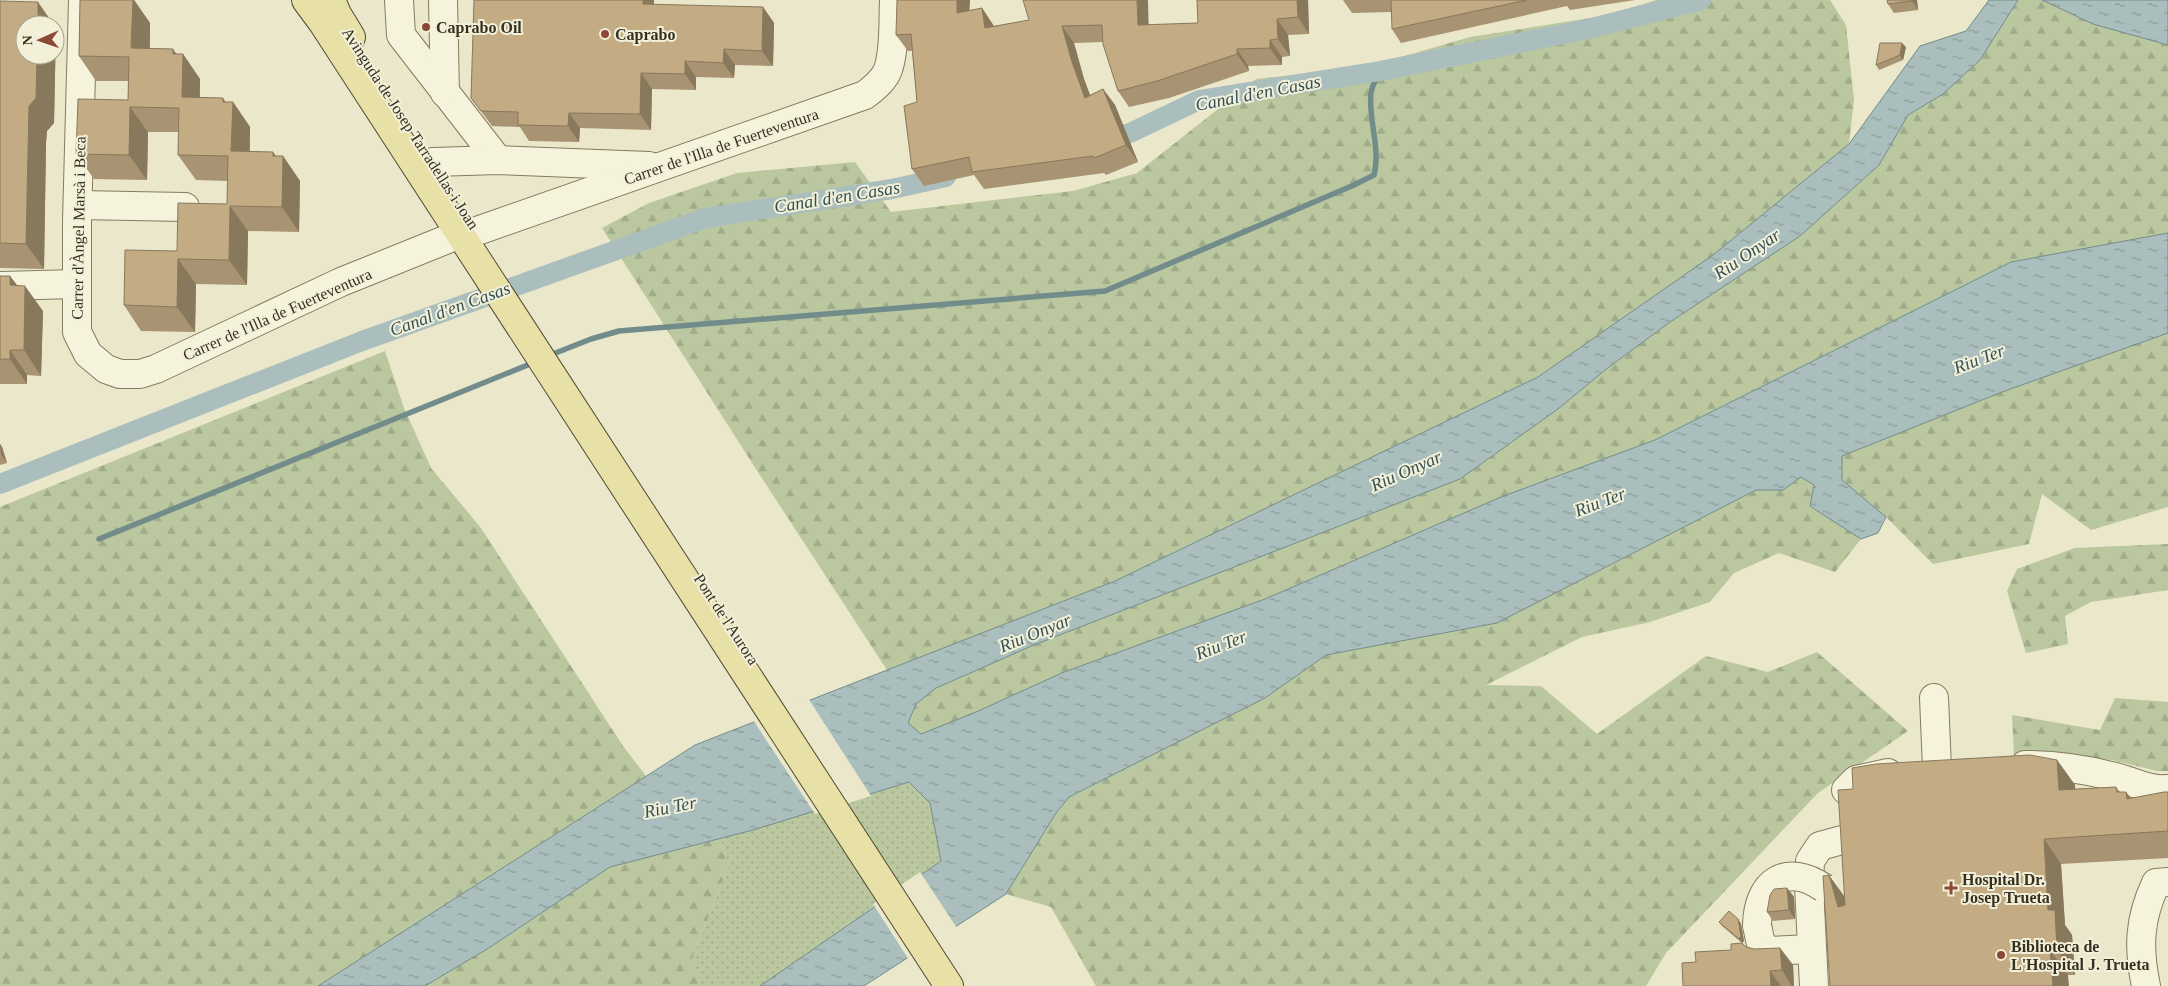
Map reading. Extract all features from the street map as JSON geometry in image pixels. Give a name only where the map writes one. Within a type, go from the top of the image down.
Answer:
[{"type":"main road","name":"Avinguda de Josep Tarradellas i Joan","points":[[322,5],[337,14],[433,162],[476,242]]},
{"type":"main road","name":"Avinguda de Josep Tarradellas i Joan","points":[[322,5],[476,242]]},
{"type":"main road","name":"Pont de l'Aurora","points":[[476,242],[949,986]]},
{"type":"main road","name":"Pont de l'Aurora","points":[[476,242],[675,538],[967,986]]},
{"type":"street","name":"Carrer d'Àngel Marsà i Beca","points":[[83,0],[76,284],[77,332],[81,343],[94,360]]},
{"type":"street","points":[[399,0],[401,35],[498,160]]},
{"type":"street","points":[[443,0],[445,93]]},
{"type":"street","name":"Carrer de l'Illa de Fuerteventura","points":[[94,360],[106,369],[120,374],[140,374],[156,369],[341,282],[476,242],[664,166],[865,95],[874,88],[887,72],[891,51],[894,0]]},
{"type":"street","points":[[433,162],[498,160],[664,166]]},
{"type":"street","points":[[78,205],[185,207]]},
{"type":"street","points":[[0,286],[76,284]]},
{"type":"street","points":[[1934,698],[1937,768]]},
{"type":"street","points":[[2003,766],[2049,765],[2112,776],[2156,790],[2168,789]]},
{"type":"street","points":[[1846,790],[1856,780],[1908,770],[1966,766]]},
{"type":"street","points":[[1814,986],[1809,886],[1810,861],[1820,846],[1842,840]]},
{"type":"street","points":[[1812,949],[1766,952],[1760,940],[1757,926],[1758,908],[1765,892],[1774,882],[1800,876],[1824,888]]},
{"type":"street","points":[[2146,986],[2140,956],[2140,930],[2149,897],[2156,883],[2168,882]]},
{"type":"green space","points":[[1656,0],[1830,0],[1846,25],[1854,100],[1849,144],[1713,255],[1538,377],[1115,581],[887,670],[602,228],[649,203],[737,173],[855,162],[891,212],[1073,191],[1137,173],[1256,79],[1367,67],[1470,37],[1609,15]]},
{"type":"green space","points":[[2018,0],[2042,0],[2093,24],[2168,45],[2168,233],[2011,262],[1655,440],[1501,497],[1265,599],[1064,672],[976,712],[921,734],[907,723],[916,704],[936,688],[1034,645],[1460,479],[1558,409],[1605,370],[1670,322],[1800,236],[1879,165],[1908,115],[1943,94],[1980,60]]},
{"type":"green space","points":[[2168,333],[2168,507],[2091,530],[2042,494],[2029,544],[1933,564],[1886,517],[1842,480],[1842,456],[2002,392]]},
{"type":"green space","points":[[385,351],[404,408],[431,468],[481,528],[623,746],[646,776],[318,986],[0,986],[0,507]]},
{"type":"green space","points":[[1801,477],[1814,485],[1810,506],[1861,539],[1835,572],[1779,553],[1734,573],[1710,602],[1650,622],[1582,637],[1486,685],[1541,686],[1597,734],[1706,656],[1768,672],[1817,652],[1908,731],[1818,793],[1666,953],[1646,986],[1096,986],[1051,907],[1006,894],[1056,813],[1069,797],[1265,698],[1326,655],[1497,623],[1756,490],[1783,490]]},
{"type":"green space","points":[[2168,544],[2168,590],[2091,602],[2065,616],[2068,644],[2026,653],[2007,591],[2017,569],[2075,548]]},
{"type":"green space","points":[[2115,698],[2168,702],[2168,771],[2157,771],[2112,760],[2014,755],[2012,715],[2100,730]]},
{"type":"green space","points":[[909,782],[930,803],[941,861],[760,986],[700,986],[692,959],[729,864],[719,839]]},
{"type":"green space","points":[[719,839],[729,864],[692,959],[700,986],[425,986],[492,946],[610,867]]},
{"type":"water","points":[[1989,0],[2018,0],[1980,60],[1943,94],[1908,115],[1879,165],[1800,236],[1670,322],[1605,370],[1558,409],[1460,479],[1034,645],[936,688],[916,704],[908,723],[921,734],[976,712],[1064,672],[1265,599],[1501,497],[1655,440],[2011,262],[2168,233],[2168,333],[2002,392],[1842,456],[1842,480],[1886,517],[1878,533],[1861,539],[1810,506],[1814,485],[1801,477],[1783,490],[1756,490],[1497,623],[1326,655],[1265,698],[1069,797],[1056,813],[1006,894],[864,986],[760,986],[941,861],[930,803],[909,782],[753,830],[610,867],[492,946],[425,986],[318,986],[695,745],[1115,581],[1538,377],[1713,255],[1849,144],[1920,46],[1966,31]]},
{"type":"water","points":[[2042,0],[2168,0],[2168,45],[2093,24]]},
{"type":"pier","points":[[808,698],[871,796],[815,814],[753,720]]},
{"type":"pier","points":[[920,872],[957,928],[909,960],[873,904]]},
{"type":"building","points":[[80,0],[133,0],[131,48],[173,49],[173,54],[183,54],[182,97],[223,98],[223,102],[233,102],[231,151],[273,152],[273,156],[283,156],[282,207],[230,206],[229,260],[178,259],[177,307],[124,305],[125,250],[177,251],[178,203],[227,204],[228,156],[178,155],[179,108],[130,107],[129,155],[76,154],[78,99],[128,100],[129,57],[79,56]]},
{"type":"building","points":[[474,0],[643,0],[643,4],[763,7],[762,51],[724,49],[723,63],[685,61],[685,74],[641,73],[640,114],[569,113],[568,126],[518,125],[518,112],[481,111],[471,98]]},
{"type":"building","points":[[897,0],[957,0],[957,13],[982,8],[985,28],[1029,20],[1023,0],[1137,0],[1138,25],[1198,23],[1197,0],[1297,0],[1298,17],[1277,19],[1278,39],[1270,40],[1270,48],[1237,49],[1237,54],[1157,81],[1118,91],[1103,44],[1102,25],[1062,26],[1085,98],[1103,89],[1126,145],[1094,158],[1093,156],[972,172],[969,157],[912,169],[904,106],[917,102],[911,34],[896,35]]},
{"type":"building","points":[[1391,0],[1527,0],[1392,29]]},
{"type":"building","points":[[1887,0],[1912,0],[1912,1],[1888,4]]},
{"type":"building","points":[[0,1],[38,2],[38,15],[15,15],[15,65],[37,65],[36,98],[29,106],[26,244],[0,243]]},
{"type":"building","points":[[1880,43],[1902,43],[1900,55],[1876,65]]},
{"type":"building","points":[[0,276],[10,276],[10,285],[25,286],[24,350],[10,350],[10,359],[0,359]]},
{"type":"building","name":"Hospital Dr. Josep Trueta","points":[[2030,755],[2057,760],[2059,790],[2116,787],[2117,792],[2126,792],[2127,799],[2168,792],[2168,831],[2044,839],[2048,910],[2055,910],[2057,950],[2050,950],[2053,986],[1830,986],[1823,876],[1829,875],[1838,907],[1845,905],[1838,790],[1853,789],[1852,768],[1876,764]]},
{"type":"building","points":[[1787,888],[1789,910],[1767,912],[1770,895],[1774,889]]},
{"type":"building","points":[[1729,911],[1738,919],[1741,936],[1739,939],[1719,922]]},
{"type":"building","points":[[1742,943],[1746,947],[1754,949],[1780,948],[1782,970],[1770,971],[1771,986],[1683,986],[1682,963],[1696,962],[1695,952],[1731,950],[1731,944]]},
{"type":"waterway","name":"Canal d'en Casas","points":[[1101,140],[1130,133],[1199,100],[1380,71],[1588,29],[1701,0]]},
{"type":"waterway","points":[[548,356],[591,339],[619,331],[1105,291],[1374,175],[1376,155],[1371,113],[1371,93],[1373,84],[1380,71]]},
{"type":"waterway","name":"Canal d'en Casas","points":[[0,484],[362,341],[706,218],[892,189],[946,177]]},
{"type":"waterway","points":[[99,539],[535,362]]},
{"type":"place","name":"Caprabo Oil","points":[[426,27]]},
{"type":"place","name":"Caprabo","points":[[605,34]]},
{"type":"place","name":"Hospital Dr. Josep Trueta","points":[[1951,888]]},
{"type":"place","name":"Biblioteca de L'Hospital J. Trueta","points":[[2001,955]]},
{"type":"water label","name":"Riu Onyar","points":[[1747,254]]},
{"type":"water label","name":"Riu Ter","points":[[1979,359]]},
{"type":"water label","name":"Riu Onyar","points":[[1406,471]]},
{"type":"water label","name":"Riu Ter","points":[[1600,502]]},
{"type":"water label","name":"Riu Onyar","points":[[1035,633]]},
{"type":"water label","name":"Riu Ter","points":[[1221,645]]},
{"type":"water label","name":"Riu Ter","points":[[670,807]]}]
